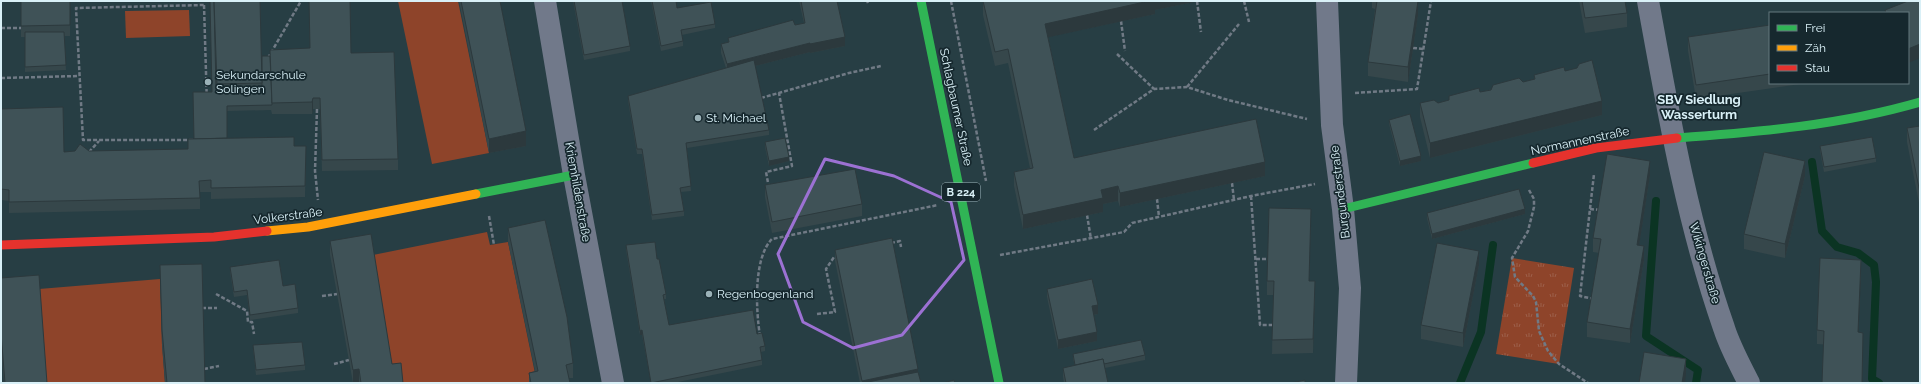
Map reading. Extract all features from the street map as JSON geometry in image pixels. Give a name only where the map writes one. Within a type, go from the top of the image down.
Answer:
[{"type":"street","name":"Kriemhildenstraße","points":[[545,1],[574,175],[613,383]]},
{"type":"street","name":"Schlagbaumer Straße","points":[[921,1],[999,383]]},
{"type":"street","name":"Burgunderstraße","points":[[1327,1],[1332,125],[1340,179],[1350,288],[1346,383]]},
{"type":"street","name":"Wikingerstraße","points":[[1648,1],[1674,139],[1699,251],[1724,329],[1749,383]]},
{"type":"street","name":"Normannenstraße","points":[[1343,208],[1596,148],[1636,141],[1742,133],[1847,120],[1892,111],[1920,102]]},
{"type":"street","name":"Volkerstraße","points":[[1,245],[214,236],[320,225],[574,175]]},
{"type":"path","points":[[266,61],[301,1]]},
{"type":"path","points":[[951,1],[986,186]]},
{"type":"path","points":[[1244,1],[1249,22]]},
{"type":"path","points":[[1331,95],[1417,89],[1432,1]]},
{"type":"path","points":[[1197,2],[1201,32]]},
{"type":"path","points":[[204,5],[208,140],[82,140],[79,76],[76,8],[204,5]]},
{"type":"path","points":[[1121,21],[1125,51]]},
{"type":"path","points":[[1188,87],[1239,24]]},
{"type":"path","points":[[1,28],[21,28]]},
{"type":"path","points":[[1413,48],[1424,49]]},
{"type":"path","points":[[1118,54],[1154,88]]},
{"type":"path","points":[[761,98],[849,73],[881,66]]},
{"type":"path","points":[[1,78],[79,76]]},
{"type":"path","points":[[1094,130],[1154,88],[1188,87],[1228,100],[1332,125]]},
{"type":"path","points":[[771,195],[766,172],[792,166],[779,93]]},
{"type":"path","points":[[206,105],[214,105]]},
{"type":"path","points":[[317,109],[315,171],[320,225]]},
{"type":"path","points":[[84,159],[99,140]]},
{"type":"path","points":[[1594,299],[1580,296],[1596,164],[1596,148]]},
{"type":"path","points":[[1513,168],[1518,190],[1524,188],[1529,190],[1534,199],[1534,207],[1528,231],[1512,258],[1515,277],[1536,302],[1539,332],[1548,351],[1559,364],[1588,383]]},
{"type":"path","points":[[998,247],[1000,255],[1091,239],[1124,232],[1131,224],[1159,217],[1251,196],[1340,179]]},
{"type":"path","points":[[1232,183],[1234,200]]},
{"type":"path","points":[[1251,196],[1260,325],[1273,325]]},
{"type":"path","points":[[1157,199],[1159,217]]},
{"type":"path","points":[[761,338],[758,319],[758,286],[762,256],[767,244],[772,239],[942,204]]},
{"type":"path","points":[[1590,209],[1600,210]]},
{"type":"path","points":[[1087,215],[1091,239]]},
{"type":"path","points":[[883,245],[900,241],[901,247]]},
{"type":"path","points":[[818,314],[835,312],[826,269],[834,257],[841,255]]},
{"type":"path","points":[[1256,259],[1269,259]]},
{"type":"path","points":[[216,294],[247,311],[248,322],[252,322],[254,334]]},
{"type":"path","points":[[322,296],[337,294]]},
{"type":"path","points":[[202,308],[217,308]]},
{"type":"path","points":[[334,364],[349,360]]},
{"type":"path","points":[[204,370],[219,366]]},
{"type":"highlighted area","points":[[825,159],[894,176],[951,202],[964,260],[902,335],[853,348],[803,322],[778,254]]},
{"type":"green space","points":[[398,1],[458,1],[489,153],[432,164]]},
{"type":"green space","points":[[189,10],[190,36],[126,38],[125,11]]},
{"type":"green space","points":[[487,232],[490,245],[508,242],[537,383],[402,383],[392,378],[373,255]]},
{"type":"green space","points":[[1512,258],[1574,268],[1559,364],[1496,354]]},
{"type":"green space","points":[[160,279],[165,383],[45,383],[39,289]]},
{"type":"building","points":[[21,1],[70,1],[70,25],[21,26]]},
{"type":"building","points":[[210,1],[214,1],[216,90],[262,89],[262,56],[270,56],[272,105],[227,106],[227,138],[194,139],[193,92],[212,92]]},
{"type":"building","points":[[214,1],[260,1],[262,83],[217,84]]},
{"type":"building","points":[[309,1],[350,1],[351,53],[394,52],[398,159],[322,160],[320,98],[313,98],[312,102],[272,103],[270,50],[310,48]]},
{"type":"building","points":[[461,1],[500,1],[526,131],[489,139]]},
{"type":"building","points":[[574,1],[622,1],[630,46],[584,55]]},
{"type":"building","points":[[652,1],[676,1],[677,8],[711,2],[715,24],[681,30],[683,41],[661,46]]},
{"type":"building","points":[[801,1],[837,1],[845,37],[810,43],[727,64],[721,44],[729,42],[728,38],[793,20],[795,25],[805,23]]},
{"type":"building","points":[[983,1],[1149,1],[1045,24],[1074,158],[1256,119],[1265,162],[1120,193],[1118,186],[1101,190],[1103,198],[1023,215],[1014,172],[1033,168],[1008,49],[995,52]]},
{"type":"building","points":[[1377,1],[1418,1],[1408,67],[1368,62]]},
{"type":"building","points":[[1582,1],[1625,1],[1627,13],[1585,18]]},
{"type":"building","points":[[1908,1],[1920,1],[1920,44],[1909,49],[1909,12],[1886,12],[1885,10]]},
{"type":"building","points":[[1769,25],[1769,74],[1696,85],[1688,37]]},
{"type":"building","points":[[25,32],[64,32],[66,65],[25,67]]},
{"type":"building","name":"St. Michael","points":[[754,60],[769,130],[686,143],[691,186],[680,188],[684,211],[652,215],[642,149],[637,149],[628,96]]},
{"type":"building","points":[[1592,60],[1602,101],[1430,143],[1420,103],[1434,100],[1438,103],[1449,100],[1449,96],[1479,88],[1480,92],[1491,90],[1493,85],[1519,78],[1523,82],[1535,79],[1534,75],[1564,67],[1565,71],[1577,68],[1579,64]]},
{"type":"building","points":[[63,107],[64,152],[75,151],[80,144],[89,151],[188,149],[188,139],[294,137],[294,146],[306,146],[305,186],[211,188],[211,180],[199,181],[200,198],[9,202],[9,190],[1,189],[1,109]]},
{"type":"building","points":[[1410,114],[1421,156],[1400,161],[1389,120]]},
{"type":"building","points":[[1920,126],[1920,193],[1907,128]]},
{"type":"building","points":[[1872,137],[1876,158],[1824,167],[1820,146]]},
{"type":"building","points":[[785,138],[789,157],[769,161],[765,142]]},
{"type":"building","points":[[1764,152],[1805,161],[1785,244],[1744,234]]},
{"type":"building","points":[[1607,154],[1650,161],[1637,245],[1644,246],[1630,329],[1587,322],[1601,239],[1593,238]]},
{"type":"building","points":[[855,169],[862,204],[772,222],[765,185]]},
{"type":"building","points":[[1519,189],[1525,209],[1432,234],[1427,213]]},
{"type":"building","points":[[1269,208],[1311,209],[1309,281],[1315,281],[1313,339],[1272,340],[1274,281],[1267,281]]},
{"type":"building","points":[[545,220],[567,317],[573,363],[566,365],[570,383],[531,383],[529,373],[538,371],[508,228]]},
{"type":"building","points":[[371,234],[392,364],[401,363],[403,383],[361,383],[359,369],[353,370],[330,241]]},
{"type":"building","points":[[892,238],[918,369],[862,381],[835,250]]},
{"type":"building","points":[[655,242],[657,259],[659,259],[666,294],[663,295],[669,325],[753,310],[757,334],[762,333],[765,346],[760,347],[762,360],[651,383],[642,330],[640,331],[626,245]]},
{"type":"building","points":[[1437,243],[1479,251],[1463,333],[1421,325]]},
{"type":"building","points":[[1820,258],[1861,260],[1858,332],[1863,333],[1862,383],[1822,383],[1824,331],[1817,330]]},
{"type":"building","points":[[279,260],[283,286],[295,284],[298,308],[250,315],[247,290],[234,292],[230,267]]},
{"type":"building","points":[[202,264],[205,383],[167,383],[162,330],[160,265]]},
{"type":"building","points":[[39,275],[47,383],[5,383],[1,333],[1,278]]},
{"type":"building","points":[[1092,279],[1098,305],[1092,306],[1097,332],[1058,340],[1047,289]]},
{"type":"building","points":[[1141,340],[1145,355],[1104,364],[1103,359],[1075,365],[1073,354]]},
{"type":"building","points":[[302,342],[305,365],[256,370],[253,345]]},
{"type":"building","points":[[1644,352],[1686,359],[1682,383],[1639,383]]},
{"type":"building","points":[[1103,359],[1108,383],[1066,383],[1063,368]]},
{"type":"building","points":[[918,372],[921,383],[863,383]]},
{"type":"building","points":[[954,380],[955,383],[943,383]]},
{"type":"building","points":[[1305,380],[1305,383],[1291,383]]},
{"type":"waterway","points":[[1812,162],[1822,231],[1837,247],[1858,253],[1874,265],[1876,282],[1872,379],[1879,383]]},
{"type":"waterway","points":[[1656,201],[1646,336],[1698,370],[1696,383]]},
{"type":"waterway","points":[[1460,383],[1481,332],[1493,245]]},
{"type":"traffic: fast","points":[[921,1],[999,383]]},
{"type":"traffic: fast","points":[[1677,138],[1769,130],[1830,122],[1890,110],[1920,102]]},
{"type":"traffic: fast","points":[[1343,209],[1533,163]]},
{"type":"traffic: fast","points":[[476,194],[574,175]]},
{"type":"traffic: slow","points":[[267,231],[308,227],[476,194]]},
{"type":"traffic: jam","points":[[1533,163],[1596,148],[1677,138]]},
{"type":"traffic: jam","points":[[1,245],[214,237],[267,231]]},
{"type":"place","name":"Sekundarschule Solingen","points":[[208,82]]},
{"type":"place","name":"St. Michael","points":[[698,118]]},
{"type":"place","name":"Regenbogenland","points":[[709,294]]},
{"type":"district","name":"SBV Siedlung Wasserturm","points":[[1699,106]]}]
